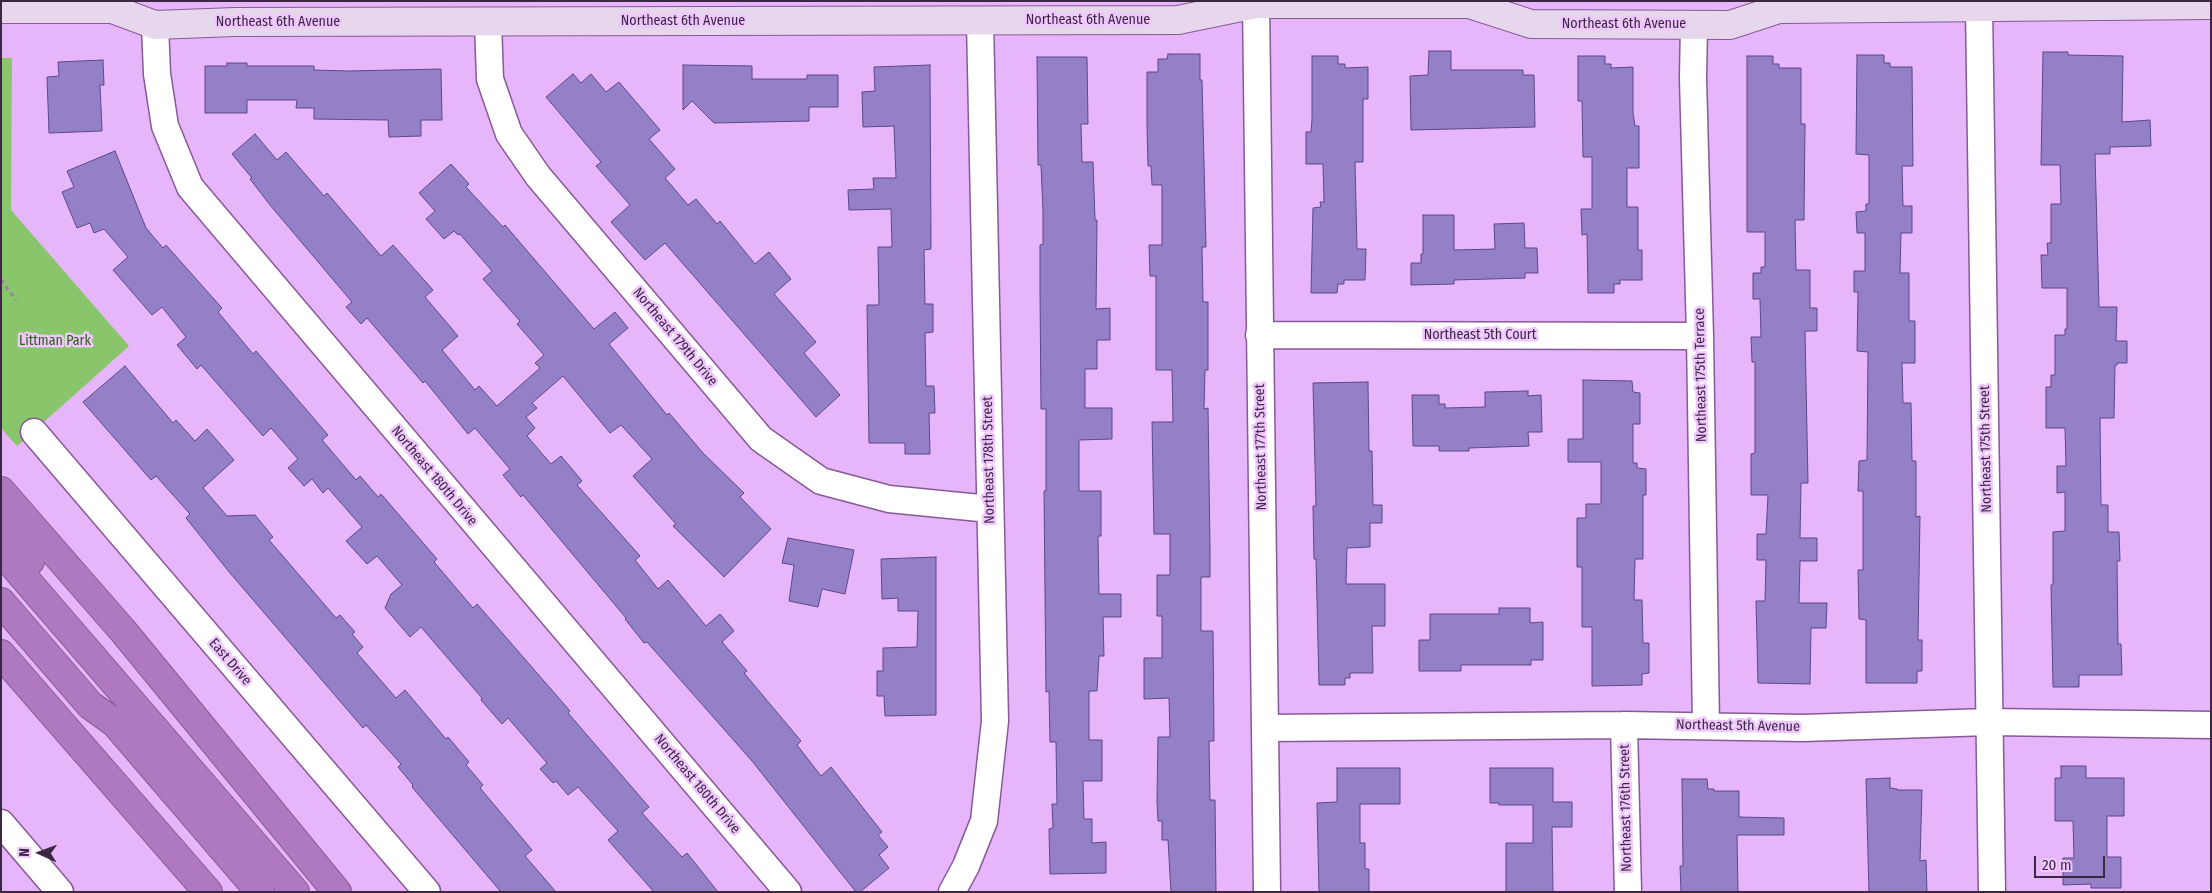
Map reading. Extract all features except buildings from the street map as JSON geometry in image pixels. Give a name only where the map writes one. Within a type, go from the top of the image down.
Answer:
[{"type":"highway","points":[[1,491],[124,632],[337,892]]},
{"type":"highway","points":[[1,527],[72,608],[95,624],[124,632]]},
{"type":"highway","points":[[1,551],[294,892]]},
{"type":"highway","points":[[1,602],[90,705],[105,734],[242,892]]},
{"type":"highway","points":[[1,654],[208,892]]},
{"type":"highway","points":[[90,705],[115,722],[260,892]]},
{"type":"main road","name":"Northeast 6th Avenue","points":[[1,9],[119,5],[154,25],[235,22],[1178,20],[1252,2],[1473,3],[1531,24],[1730,25],[1772,5],[2211,5]]},
{"type":"street","name":"Northeast 177th Street","points":[[1252,2],[1266,728],[1267,892]]},
{"type":"street","name":"Northeast 175th Street","points":[[1979,6],[1992,892]]},
{"type":"street","name":"Northeast 178th Street","points":[[952,892],[966,866],[984,821],[995,721],[980,20]]},
{"type":"street","name":"Northeast 179th Drive","points":[[488,22],[490,79],[509,134],[538,176],[761,440],[821,481],[889,499],[990,509]]},
{"type":"street","name":"Northeast 180th Drive","points":[[154,25],[157,74],[165,126],[190,187],[788,892]]},
{"type":"street","name":"Northeast 175th Terrace","points":[[1694,25],[1693,78],[1700,336],[1706,725]]},
{"type":"street","name":"Northeast 5th Court","points":[[1259,335],[1700,336]]},
{"type":"street","name":"East Drive","points":[[34,432],[427,892]]},
{"type":"street","name":"Northeast 5th Avenue","points":[[1266,728],[1706,725],[1803,728],[1990,722],[2211,725]]},
{"type":"street","name":"Northeast 176th Street","points":[[1624,725],[1628,892]]},
{"type":"street","points":[[1,823],[60,892]]},
{"type":"path","points":[[1,280],[16,300]]},
{"type":"green space","name":"Littman Park","points":[[1,58],[12,58],[11,210],[129,346],[17,446],[1,428]]}]
